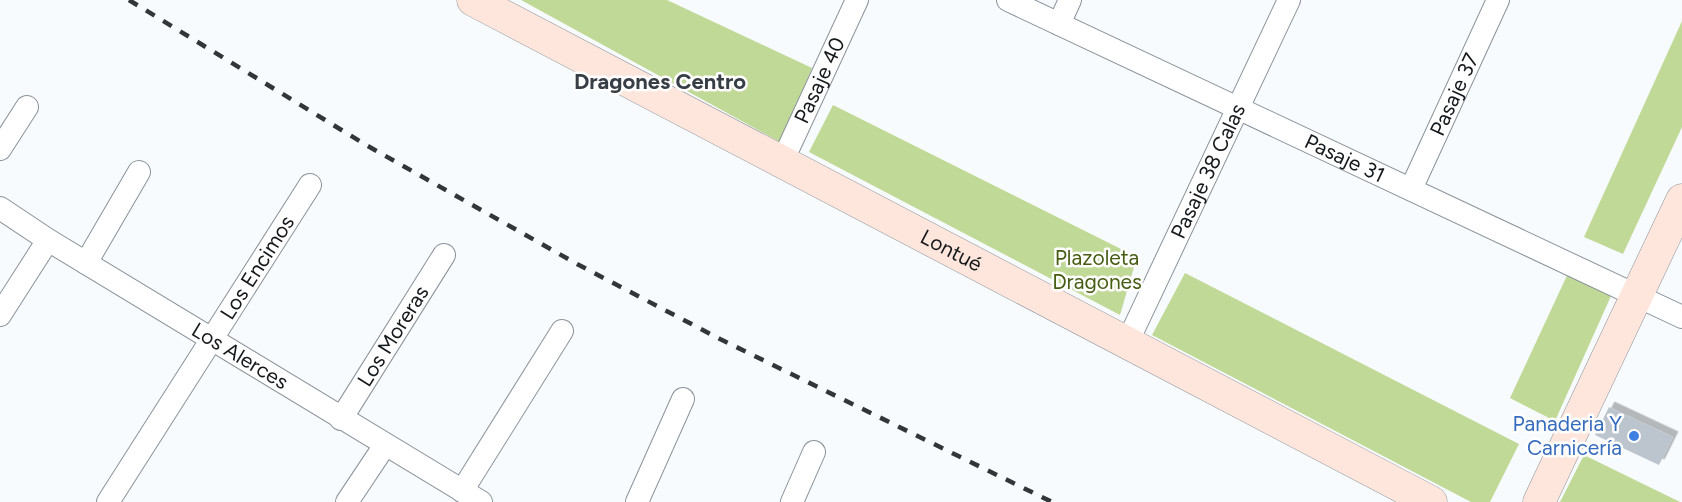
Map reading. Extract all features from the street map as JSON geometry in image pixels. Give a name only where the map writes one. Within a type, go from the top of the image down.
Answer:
[{"type":"street","name":"Lontué","points":[[473,0],[1431,502]]},
{"type":"street","name":"Pasaje 40","points":[[782,162],[858,0]]},
{"type":"street","name":"Pasaje 31","points":[[1008,0],[1682,317]]},
{"type":"street","points":[[1059,24],[1070,0]]},
{"type":"street","name":"Pasaje 38 Calas","points":[[1127,343],[1289,0]]},
{"type":"street","name":"Pasaje 37","points":[[1411,189],[1498,0]]},
{"type":"street","points":[[0,149],[27,106]]},
{"type":"street","points":[[86,263],[139,172]]},
{"type":"street","name":"Los Encimos","points":[[108,502],[310,185]]},
{"type":"street","points":[[1539,502],[1682,200]]},
{"type":"street","name":"Los Alerces","points":[[0,208],[48,240],[471,497]]},
{"type":"street","points":[[0,315],[48,240]]},
{"type":"street","name":"Los Moreras","points":[[341,419],[444,255]]},
{"type":"street","points":[[471,497],[562,331]]},
{"type":"street","points":[[637,502],[683,399]]},
{"type":"street","points":[[347,502],[385,445]]},
{"type":"street","points":[[792,502],[814,452]]},
{"type":"green space","points":[[521,0],[667,0],[812,68],[780,142]]},
{"type":"green space","points":[[1682,21],[1682,127],[1623,254],[1584,237]]},
{"type":"green space","name":"Plazoleta Dragones","points":[[833,105],[1137,257],[1120,315],[809,152]]},
{"type":"green space","points":[[1570,269],[1615,287],[1555,421],[1510,398]]},
{"type":"green space","name":"Plazoleta Dragones","points":[[1185,273],[1519,444],[1490,502],[1471,502],[1152,335]]},
{"type":"green space","points":[[1584,455],[1680,502],[1560,502]]},
{"type":"building","name":"Panaderia Y Carnicería","points":[[1609,407],[1673,437],[1659,465],[1595,435]]},
{"type":"railway","points":[[129,0],[366,145],[577,264],[720,339],[1052,502]]},
{"type":"place","name":"Panaderia Y Carnicería","points":[[1634,436]]},
{"type":"district","name":"Dragones Centro","points":[[660,81]]}]
